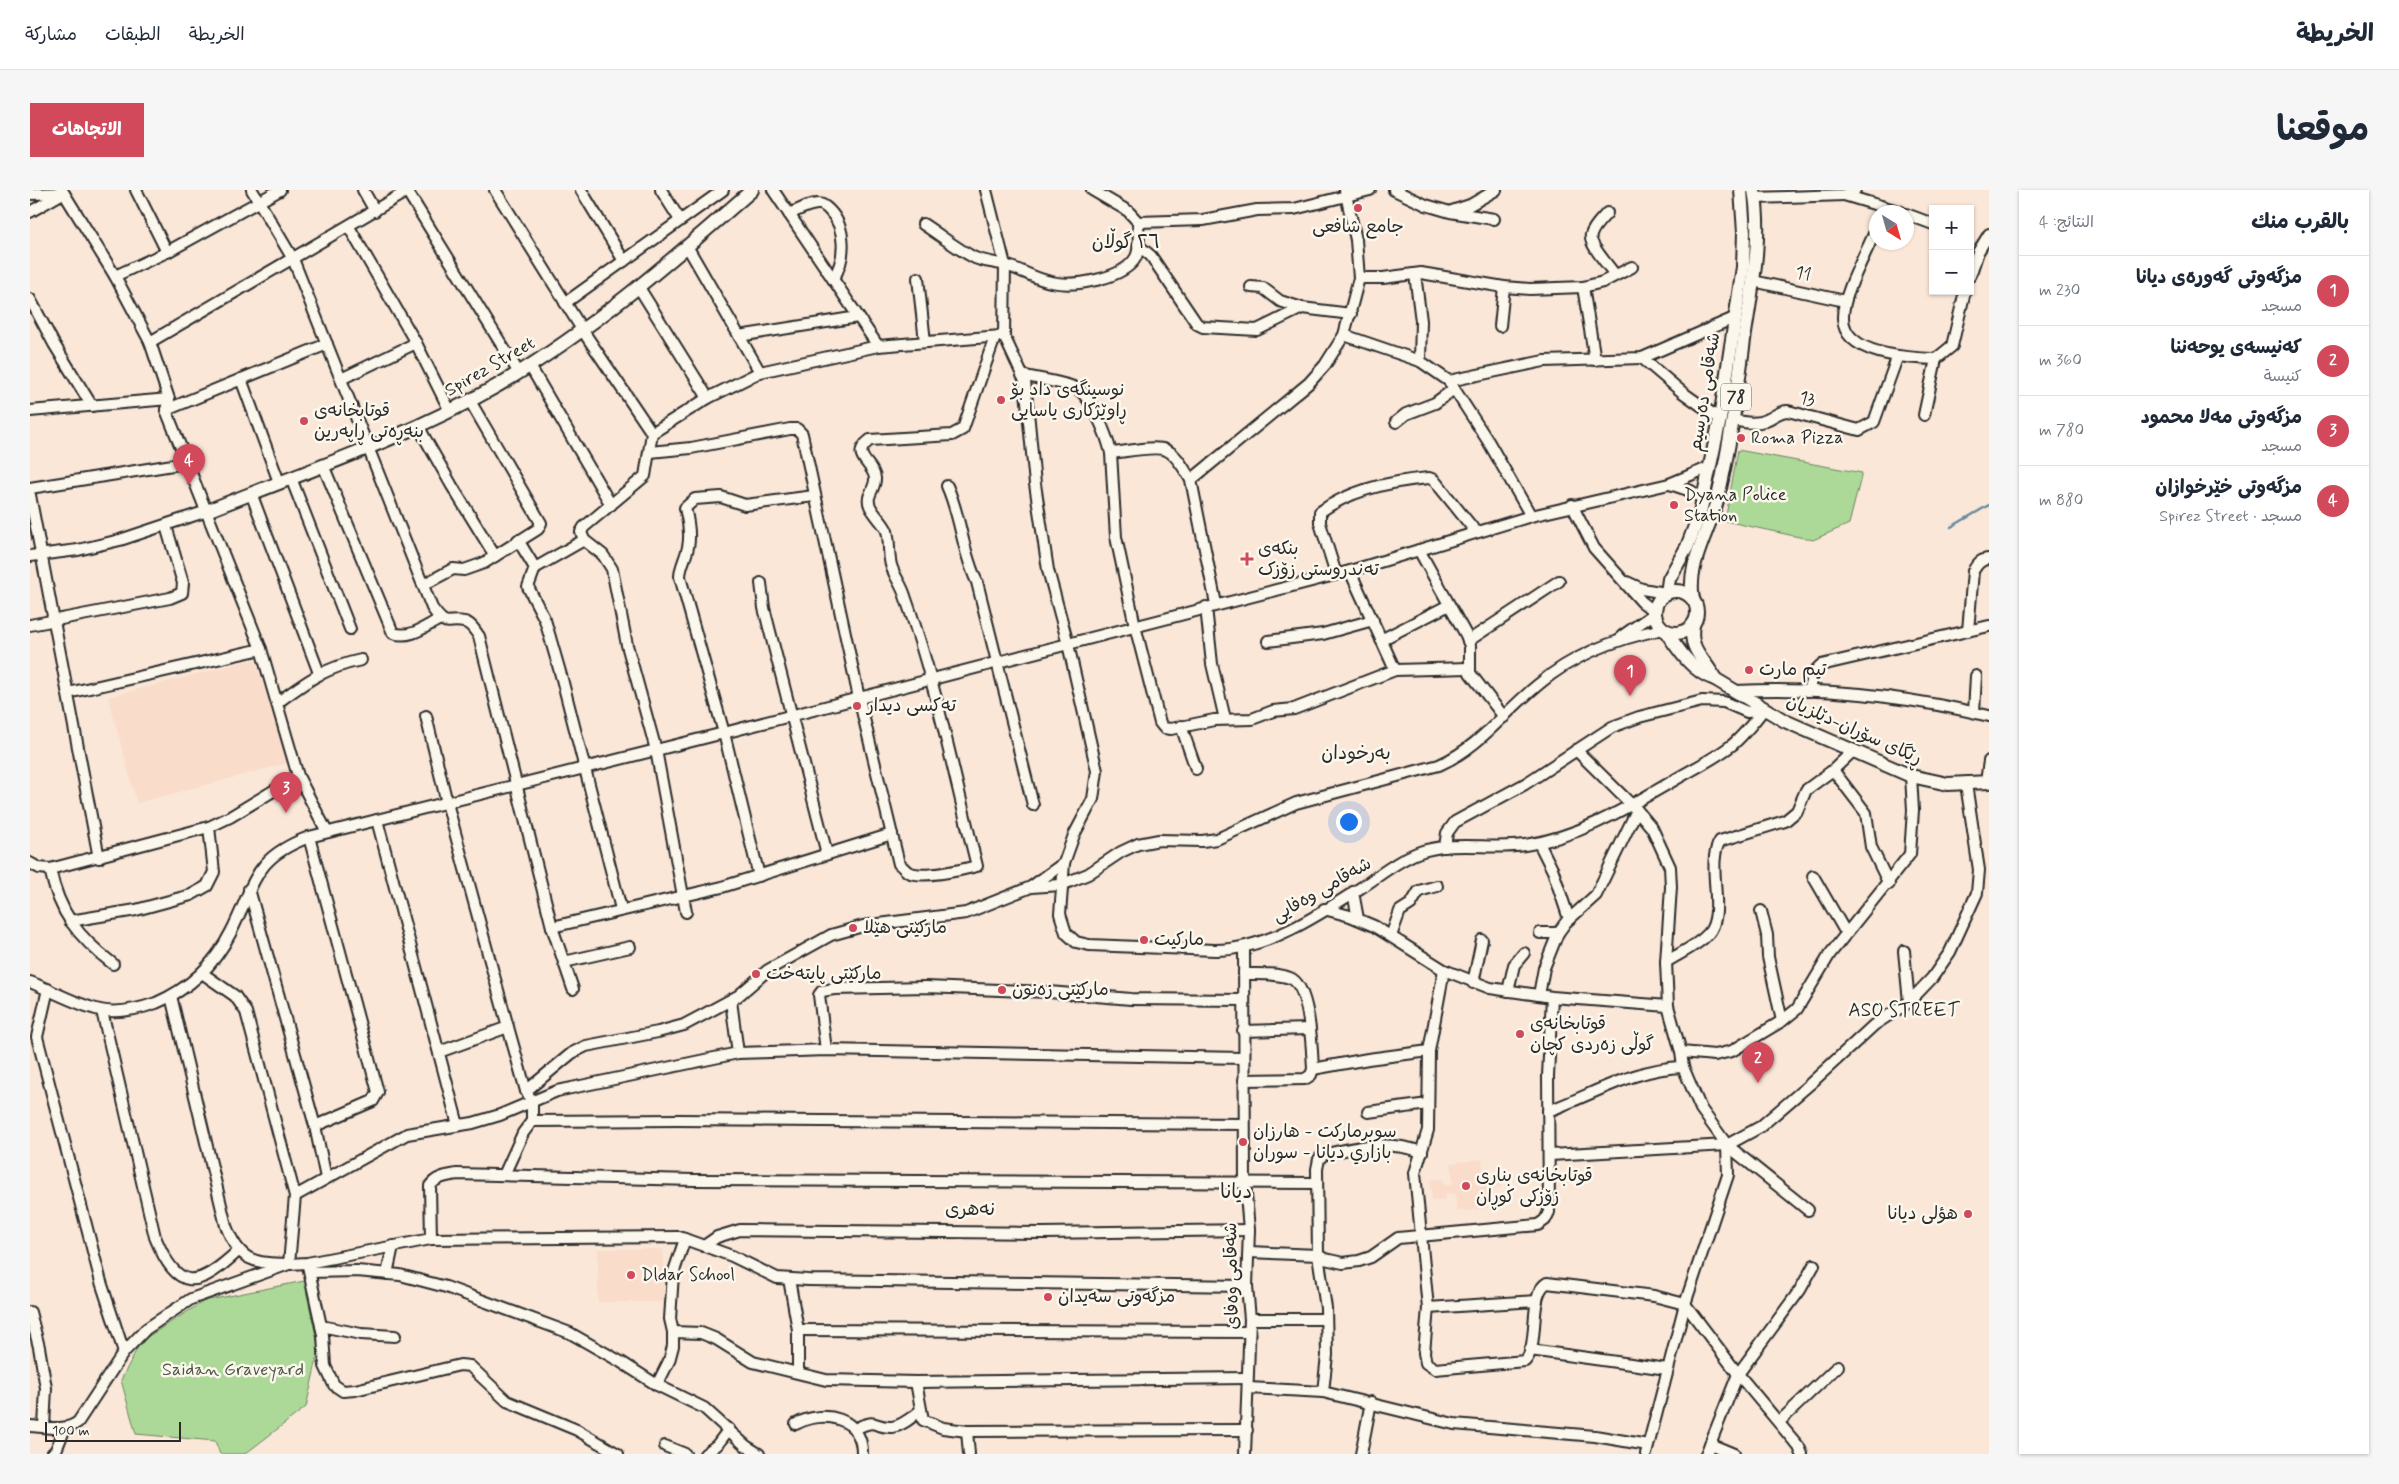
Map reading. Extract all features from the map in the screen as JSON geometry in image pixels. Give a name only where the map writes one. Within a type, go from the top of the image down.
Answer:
[{"type":"main road","name":"شەقامی دەرسیم","points":[[1666,593],[1669,579],[1687,547],[1726,420],[1734,318],[1744,249],[1741,190]]},
{"type":"main road","name":"Spirez Street","points":[[207,511],[418,426],[470,401],[519,373],[583,330],[688,246],[746,192]]},
{"type":"main road","name":"78","points":[[1693,599],[1694,568],[1714,513],[1726,420],[1753,281],[1757,227],[1755,194]]},
{"type":"main road","points":[[1681,591],[1693,599],[1697,615],[1693,625],[1680,633],[1664,630],[1656,620],[1655,612],[1658,601],[1666,593],[1681,591]]},
{"type":"main road","name":"ڕێگای سۆران-دێلزیان","points":[[1693,625],[1691,638],[1694,649],[1715,679]]},
{"type":"main road","name":"ڕێگای سۆران-دێلزیان","points":[[1664,630],[1698,671],[1793,725],[1911,776],[1929,781],[1966,784],[1988,782]]},
{"type":"street","points":[[136,190],[167,252]]},
{"type":"street","points":[[252,190],[293,259],[432,608],[440,619],[449,623],[464,622],[472,627],[479,636],[515,786],[552,927],[573,989]]},
{"type":"street","points":[[115,276],[167,252],[280,190]]},
{"type":"street","points":[[363,190],[375,211]]},
{"type":"street","points":[[495,190],[565,303],[652,433],[645,476],[584,526],[581,532],[584,540],[602,555],[612,569],[627,645],[656,750],[686,912]]},
{"type":"street","points":[[581,190],[624,261]]},
{"type":"street","points":[[661,190],[680,220]]},
{"type":"street","points":[[565,303],[723,190]]},
{"type":"street","points":[[773,190],[878,346]]},
{"type":"street","points":[[650,452],[691,448],[768,432],[797,429],[802,434],[858,698],[899,864],[909,872],[953,872],[976,866],[930,680],[905,594],[890,563],[886,530],[870,506],[868,498],[875,482],[875,476],[862,457],[861,452],[864,445],[870,440],[952,435],[963,429],[999,336],[1005,265],[986,190]]},
{"type":"street","points":[[923,224],[973,257],[984,261],[1005,265],[1050,282],[1064,284],[1093,280],[1125,268],[1136,257],[1138,222],[1128,211],[1104,199],[1092,190]]},
{"type":"street","points":[[1138,222],[1203,220],[1257,210],[1294,209],[1346,194],[1370,190]]},
{"type":"street","points":[[1394,190],[1426,205],[1450,212],[1494,219]]},
{"type":"street","points":[[1450,212],[1470,205],[1496,190]]},
{"type":"street","points":[[1844,195],[1855,190]]},
{"type":"street","points":[[30,194],[62,191]]},
{"type":"street","points":[[30,212],[62,191]]},
{"type":"street","points":[[62,191],[115,276],[150,342],[169,400],[166,410],[185,463],[207,511],[261,649],[298,776],[327,832]]},
{"type":"street","points":[[150,342],[408,191],[519,373]]},
{"type":"street","points":[[1191,480],[1309,383],[1325,364],[1344,335],[1359,278],[1356,240],[1346,194]]},
{"type":"street","points":[[1755,194],[1844,195],[1869,205]]},
{"type":"street","points":[[789,214],[818,203],[824,205],[833,214],[842,233],[841,267],[833,279]]},
{"type":"street","points":[[1607,213],[1590,238],[1592,244],[1615,275]]},
{"type":"street","points":[[1914,217],[1929,223]]},
{"type":"street","points":[[349,227],[416,344],[450,411]]},
{"type":"street","points":[[1974,249],[1989,234]]},
{"type":"street","points":[[1138,245],[1152,256],[1197,324],[1202,327],[1257,330],[1302,308]]},
{"type":"street","points":[[1869,245],[1845,301],[1842,320],[1848,333],[1874,351],[1897,358],[1936,359]]},
{"type":"street","points":[[688,246],[760,372]]},
{"type":"street","points":[[1359,278],[1383,278],[1415,274],[1445,276],[1504,287],[1530,289],[1583,288],[1632,267]]},
{"type":"street","points":[[1415,274],[1421,321],[1420,361]]},
{"type":"street","points":[[918,278],[925,342]]},
{"type":"street","name":"11","points":[[1753,281],[1845,301]]},
{"type":"street","points":[[638,286],[708,398]]},
{"type":"street","points":[[1251,287],[1263,288],[1280,301],[1302,308],[1351,314]]},
{"type":"street","points":[[1500,326],[1504,287]]},
{"type":"street","points":[[1583,288],[1595,360]]},
{"type":"street","points":[[1924,415],[1936,359],[1952,346],[1964,295]]},
{"type":"street","points":[[30,299],[54,344],[92,406]]},
{"type":"street","points":[[739,336],[858,317]]},
{"type":"street","points":[[1396,422],[1410,412],[1435,404],[1451,385],[1544,361],[1642,358],[1734,318]]},
{"type":"street","points":[[1344,335],[1420,361],[1451,385],[1488,441],[1531,516]]},
{"type":"street","points":[[652,433],[708,398],[760,372],[878,346],[999,336]]},
{"type":"street","name":"شەقامی وەفایی","points":[[999,336],[1025,381],[1035,484],[1048,570],[1068,644],[1097,771],[1093,798],[1074,835],[1064,863],[1061,885],[1060,914],[1062,928],[1071,938],[1083,944],[1215,950],[1244,947],[1287,931],[1409,856],[1430,849],[1445,847],[1508,847],[1540,843],[1588,827],[1634,808],[1740,738],[1762,708]]},
{"type":"street","points":[[166,410],[327,344]]},
{"type":"street","points":[[341,379],[416,344]]},
{"type":"street","points":[[1642,358],[1682,392],[1726,420]]},
{"type":"street","name":"13","points":[[1726,420],[1752,423],[1765,421],[1780,411],[1788,411],[1859,430],[1866,428],[1874,422],[1897,358]]},
{"type":"street","points":[[530,366],[611,505]]},
{"type":"street","points":[[1022,375],[1076,388],[1086,397],[1102,427],[1112,453],[1116,537],[1135,626],[1160,723],[1167,729],[1225,719],[1252,719],[1273,711],[1301,707],[1395,670],[1469,668]]},
{"type":"street","points":[[241,379],[350,629]]},
{"type":"street","points":[[30,411],[169,400]]},
{"type":"street","points":[[423,585],[453,570],[464,570],[495,556],[538,529],[541,523],[540,518],[470,401]]},
{"type":"street","points":[[418,426],[495,556]]},
{"type":"street","points":[[1112,453],[1155,449],[1167,450],[1174,456],[1191,480],[1211,605],[1212,664],[1225,719]]},
{"type":"street","points":[[30,488],[185,463]]},
{"type":"street","points":[[323,465],[393,634],[403,637],[410,635],[440,619]]},
{"type":"street","points":[[30,982],[102,1011],[137,1010],[171,996],[202,973],[218,955],[232,931],[249,889],[267,862],[286,846],[310,837],[792,716],[1211,605],[1350,571],[1531,516],[1669,484],[1710,467]]},
{"type":"street","points":[[1336,574],[1320,522],[1320,512],[1329,506],[1368,489],[1429,478],[1434,480],[1476,532]]},
{"type":"street","points":[[1669,484],[1689,490],[1703,500]]},
{"type":"street","points":[[947,486],[956,506],[967,559],[976,582],[1033,805]]},
{"type":"street","points":[[251,493],[319,673]]},
{"type":"street","points":[[30,495],[99,858]]},
{"type":"street","points":[[758,876],[724,733],[680,577],[680,568],[689,545],[689,528],[685,508],[695,499],[722,497],[744,505],[814,496]]},
{"type":"street","points":[[1031,886],[1061,885],[1088,874],[1121,852],[1138,844],[1159,840],[1202,841],[1217,839],[1296,803],[1439,765],[1468,750],[1548,676],[1568,663],[1613,642],[1655,612],[1642,602],[1594,548],[1572,506]]},
{"type":"street","points":[[30,556],[78,550],[120,540],[207,511]]},
{"type":"street","points":[[30,625],[170,598],[182,593],[183,583],[166,526]]},
{"type":"street","points":[[518,540],[535,568]]},
{"type":"street","points":[[584,540],[535,568],[530,576],[528,587],[545,620],[621,910]]},
{"type":"street","points":[[1419,550],[1468,641],[1469,668],[1473,678],[1504,717]]},
{"type":"street","points":[[1968,631],[1973,571],[1977,564],[1984,559],[1989,559]]},
{"type":"street","points":[[1350,571],[1395,670]]},
{"type":"street","points":[[1620,578],[1642,589],[1666,593]]},
{"type":"street","points":[[1468,641],[1559,581]]},
{"type":"street","points":[[761,582],[764,608],[827,854]]},
{"type":"street","points":[[1382,640],[1449,605]]},
{"type":"street","points":[[1268,641],[1323,634],[1373,620]]},
{"type":"street","points":[[1808,691],[1814,672],[1821,665],[1989,626]]},
{"type":"street","points":[[1613,642],[1664,630]]},
{"type":"street","points":[[68,693],[261,649]]},
{"type":"street","points":[[277,703],[319,673],[337,665],[361,660]]},
{"type":"street","points":[[1974,712],[1976,676]]},
{"type":"street","points":[[1736,691],[1808,691],[1911,701],[1989,716]]},
{"type":"street","points":[[1445,847],[1447,833],[1455,822],[1525,784],[1606,730],[1625,721],[1702,701],[1724,702],[1747,712],[1762,708]]},
{"type":"street","points":[[426,716],[447,803],[508,1027],[526,1091],[532,1102],[532,1121],[523,1133],[504,1175]]},
{"type":"street","points":[[1182,726],[1196,768]]},
{"type":"street","points":[[1576,750],[1652,828],[1670,867],[1671,887],[1666,962],[1668,1006],[1681,1052],[1682,1067],[1701,1110],[1727,1145],[1808,1210]]},
{"type":"street","points":[[1666,962],[1702,939],[1713,926],[1716,898],[1714,858],[1720,841],[1785,821],[1797,811],[1806,790],[1833,770],[1854,750]]},
{"type":"street","points":[[1988,782],[1989,761]]},
{"type":"street","points":[[1833,770],[1866,813],[1871,847],[1888,884]]},
{"type":"street","points":[[30,863],[39,868],[50,869],[99,858],[209,827],[230,817],[298,776]]},
{"type":"street","points":[[1681,1052],[1715,1055],[1732,1051],[1782,1021],[1797,1009],[1817,974],[1846,933],[1888,884],[1910,854],[1913,833],[1911,776]]},
{"type":"street","points":[[1550,1155],[1727,1145],[1760,1127],[1874,1025],[1909,1002],[1932,978],[1950,952],[1978,893],[1979,870],[1966,784]]},
{"type":"street","points":[[1539,995],[1544,968],[1558,932],[1569,919],[1596,895],[1634,808]]},
{"type":"street","points":[[377,820],[458,1125]]},
{"type":"street","points":[[70,921],[136,910],[191,895],[207,886],[214,872],[209,827]]},
{"type":"street","points":[[552,927],[758,876],[892,834]]},
{"type":"street","points":[[310,837],[378,1086],[376,1097],[373,1101],[315,1126]]},
{"type":"street","points":[[1540,843],[1553,871],[1569,919]]},
{"type":"street","points":[[526,1091],[572,1053],[586,1046],[625,1040],[684,1024],[731,1001],[750,988],[768,970],[831,935],[846,930],[966,912],[1031,886],[1064,863]]},
{"type":"street","points":[[50,869],[57,896],[70,921],[85,940],[113,964]]},
{"type":"street","points":[[1812,876],[1846,933]]},
{"type":"street","points":[[1391,936],[1400,911],[1411,904],[1419,891],[1437,886]]},
{"type":"street","points":[[249,889],[315,1126],[326,1178]]},
{"type":"street","points":[[1353,892],[1358,919]]},
{"type":"street","points":[[1324,909],[1358,919],[1391,936],[1444,970],[1473,983],[1508,991],[1552,997],[1668,1006]]},
{"type":"street","points":[[1762,911],[1767,935],[1768,957],[1782,1021]]},
{"type":"street","points":[[1540,933],[1558,932]]},
{"type":"street","points":[[1473,983],[1482,940]]},
{"type":"street","points":[[564,962],[630,947]]},
{"type":"street","name":"شەقامی وەفای","points":[[1244,947],[1244,1124],[1245,1182],[1249,1230],[1247,1286],[1250,1319],[1245,1454]]},
{"type":"street","points":[[1904,951],[1909,1002]]},
{"type":"street","points":[[1508,991],[1514,965],[1524,953]]},
{"type":"street","points":[[1444,970],[1429,1051],[1428,1130],[1415,1173],[1428,1308],[1424,1353],[1429,1367],[1435,1369],[1523,1362],[1528,1358],[1530,1350],[1537,1301],[1542,1287],[1547,1283],[1654,1296],[1685,1304],[1738,1374],[1799,1447],[1802,1454]]},
{"type":"street","points":[[202,973],[236,996],[246,1012],[295,1196],[289,1264]]},
{"type":"street","points":[[1244,974],[1292,978],[1300,985],[1305,1000],[1313,1069],[1305,1079],[1244,1080]]},
{"type":"street","points":[[826,1050],[819,995],[822,990],[936,988],[1049,992],[1131,999],[1244,1000]]},
{"type":"street","points":[[48,990],[37,1037],[101,1282],[124,1352]]},
{"type":"street","points":[[171,996],[226,1226],[238,1251],[247,1258],[266,1263],[387,1274],[446,1287],[570,1333],[621,1362],[657,1386],[704,1408],[746,1446],[759,1454]]},
{"type":"street","points":[[1249,1252],[1318,1255],[1324,1260],[1342,1263],[1371,1257],[1398,1238],[1538,1225],[1545,1220],[1549,1212],[1550,1155],[1548,1111],[1552,997]]},
{"type":"street","points":[[731,1001],[738,1052]]},
{"type":"street","points":[[102,1011],[155,1237],[165,1261],[177,1275],[189,1280],[201,1279],[213,1272],[238,1251]]},
{"type":"street","points":[[439,1052],[508,1027]]},
{"type":"street","points":[[1244,1031],[1309,1029]]},
{"type":"street","points":[[295,1196],[406,1134],[473,1124],[557,1091],[738,1052],[826,1050],[1243,1058]]},
{"type":"street","points":[[1313,1069],[1368,1058],[1429,1051]]},
{"type":"street","points":[[1548,1111],[1639,1074],[1670,1067],[1682,1067]]},
{"type":"street","points":[[1368,1112],[1428,1104]]},
{"type":"street","points":[[532,1121],[678,1120],[1244,1124]]},
{"type":"street","points":[[1324,1392],[1327,1354],[1326,1319],[1318,1255],[1317,1183],[1319,1159],[1323,1155],[1371,1144],[1404,1146],[1422,1152]]},
{"type":"street","points":[[673,1332],[701,1334],[716,1339],[753,1362],[798,1371],[826,1380],[1247,1383],[1324,1392],[1371,1402],[1454,1424],[1595,1436],[1647,1450],[1685,1304],[1728,1175],[1727,1145]]},
{"type":"street","points":[[431,1239],[430,1186],[433,1181],[457,1174],[714,1180],[1317,1183]]},
{"type":"street","points":[[704,1246],[717,1237],[740,1230],[1043,1233],[1249,1230]]},
{"type":"street","points":[[308,1267],[393,1246],[431,1239],[684,1239],[732,1256],[776,1278],[1247,1286]]},
{"type":"street","points":[[657,1386],[669,1361],[673,1332],[670,1319],[672,1274],[684,1239]]},
{"type":"street","points":[[387,1274],[393,1246]]},
{"type":"street","points":[[30,1426],[65,1428],[78,1422],[124,1352],[146,1329],[191,1299],[289,1264]]},
{"type":"street","points":[[1734,1454],[1708,1449],[1738,1374],[1800,1290],[1814,1265]]},
{"type":"street","points":[[308,1267],[321,1326],[325,1366],[334,1385],[343,1391],[355,1390],[460,1365],[470,1366],[507,1401],[576,1430],[618,1454]]},
{"type":"street","points":[[790,1279],[798,1330],[798,1371]]},
{"type":"street","points":[[1428,1308],[1537,1301]]},
{"type":"street","points":[[30,1312],[39,1347],[46,1388],[44,1427]]},
{"type":"street","points":[[1250,1319],[1326,1319]]},
{"type":"street","points":[[321,1326],[361,1334],[395,1336]]},
{"type":"street","points":[[798,1330],[1249,1332]]},
{"type":"street","points":[[1530,1350],[1667,1369]]},
{"type":"street","points":[[1779,1422],[1838,1366]]},
{"type":"street","points":[[916,1382],[923,1420],[943,1428],[967,1430],[1247,1430]]},
{"type":"street","points":[[1360,1454],[1371,1402]]},
{"type":"street","points":[[855,1429],[866,1423],[874,1422],[891,1427],[899,1425],[920,1411]]},
{"type":"street","points":[[796,1424],[808,1418],[818,1416],[850,1424],[859,1433],[862,1454]]},
{"type":"street","points":[[52,1454],[56,1450],[65,1428]]},
{"type":"street","points":[[705,1454],[717,1445],[729,1429]]},
{"type":"street","points":[[967,1430],[969,1454]]},
{"type":"street","points":[[665,1446],[685,1454]]},
{"type":"shaded area","points":[[255,659],[288,763],[137,803],[108,697]]},
{"type":"shaded area","name":"قوتابخانەی بناری زۆزکی کوڕان","points":[[1482,1159],[1484,1177],[1500,1175],[1501,1187],[1486,1189],[1488,1208],[1457,1212],[1455,1193],[1445,1194],[1445,1199],[1432,1201],[1430,1180],[1443,1179],[1444,1185],[1453,1184],[1451,1163]]},
{"type":"shaded area","name":"Dldar School","points":[[598,1249],[663,1249],[663,1302],[598,1302]]},
{"type":"green space","points":[[1738,450],[1862,473],[1849,524],[1813,540],[1725,521]]},
{"type":"green space","name":"Saidan Graveyard","points":[[304,1281],[319,1350],[306,1407],[245,1454],[220,1454],[215,1441],[136,1434],[121,1380],[141,1341],[204,1301]]},
{"type":"waterway","points":[[1951,527],[1989,505]]},
{"type":"place","name":"جامع شافعی","points":[[1358,208]]},
{"type":"place","name":"نوسینگەی داد بۆ ڕاوێژكاری یاسایی","points":[[1001,400]]},
{"type":"place","name":"قوتابخانەی بنەڕەتی ڕاپەرین","points":[[304,421]]},
{"type":"place","name":"Roma Pizza","points":[[1741,438]]},
{"type":"place","name":"مزگەوتی خێرخوازان","points":[[189,485]]},
{"type":"place","name":"Dyana Police Station","points":[[1674,505]]},
{"type":"place","name":"بنکەی تەندروستی زۆزک","points":[[1247,559]]},
{"type":"place","name":"تیم مارت","points":[[1749,670]]},
{"type":"place","name":"مزگەوتی گەورەی دیانا","points":[[1630,696]]},
{"type":"place","name":"تەكسی دیدار","points":[[857,706]]},
{"type":"place","name":"مزگه‌وتی مه‌لا محمود","points":[[286,813]]},
{"type":"place","name":"مارکێتی هێلا","points":[[853,928]]},
{"type":"place","name":"ماركيت","points":[[1144,940]]},
{"type":"place","name":"مارکێتی پایتەخت","points":[[756,974]]},
{"type":"place","name":"مارکێتی زەنون","points":[[1002,990]]},
{"type":"place","name":"قوتابخانەی گوڵی زەردی کچان","points":[[1520,1034]]},
{"type":"place","name":"کەنیسەی یوحەننا","points":[[1758,1083]]},
{"type":"place","name":"سوبرماركت - هارزان بازاري ديانا - سوران","points":[[1243,1142]]},
{"type":"place","name":"قوتابخانەی بناری زۆزکی کوڕان","points":[[1466,1186]]},
{"type":"place","name":"هؤلى ديانا","points":[[1968,1214]]},
{"type":"place","name":"Dldar School","points":[[631,1275]]},
{"type":"place","name":"مزگەوتی سەیدان","points":[[1048,1297]]},
{"type":"district","name":"٢٦ گوڵان","points":[[1126,242]]},
{"type":"district","name":"بەرخودان","points":[[1356,753]]},
{"type":"district","name":"ASO STREET","points":[[1904,1010]]},
{"type":"district","name":"دیانا","points":[[1236,1192]]},
{"type":"district","name":"نەھری","points":[[970,1209]]}]
